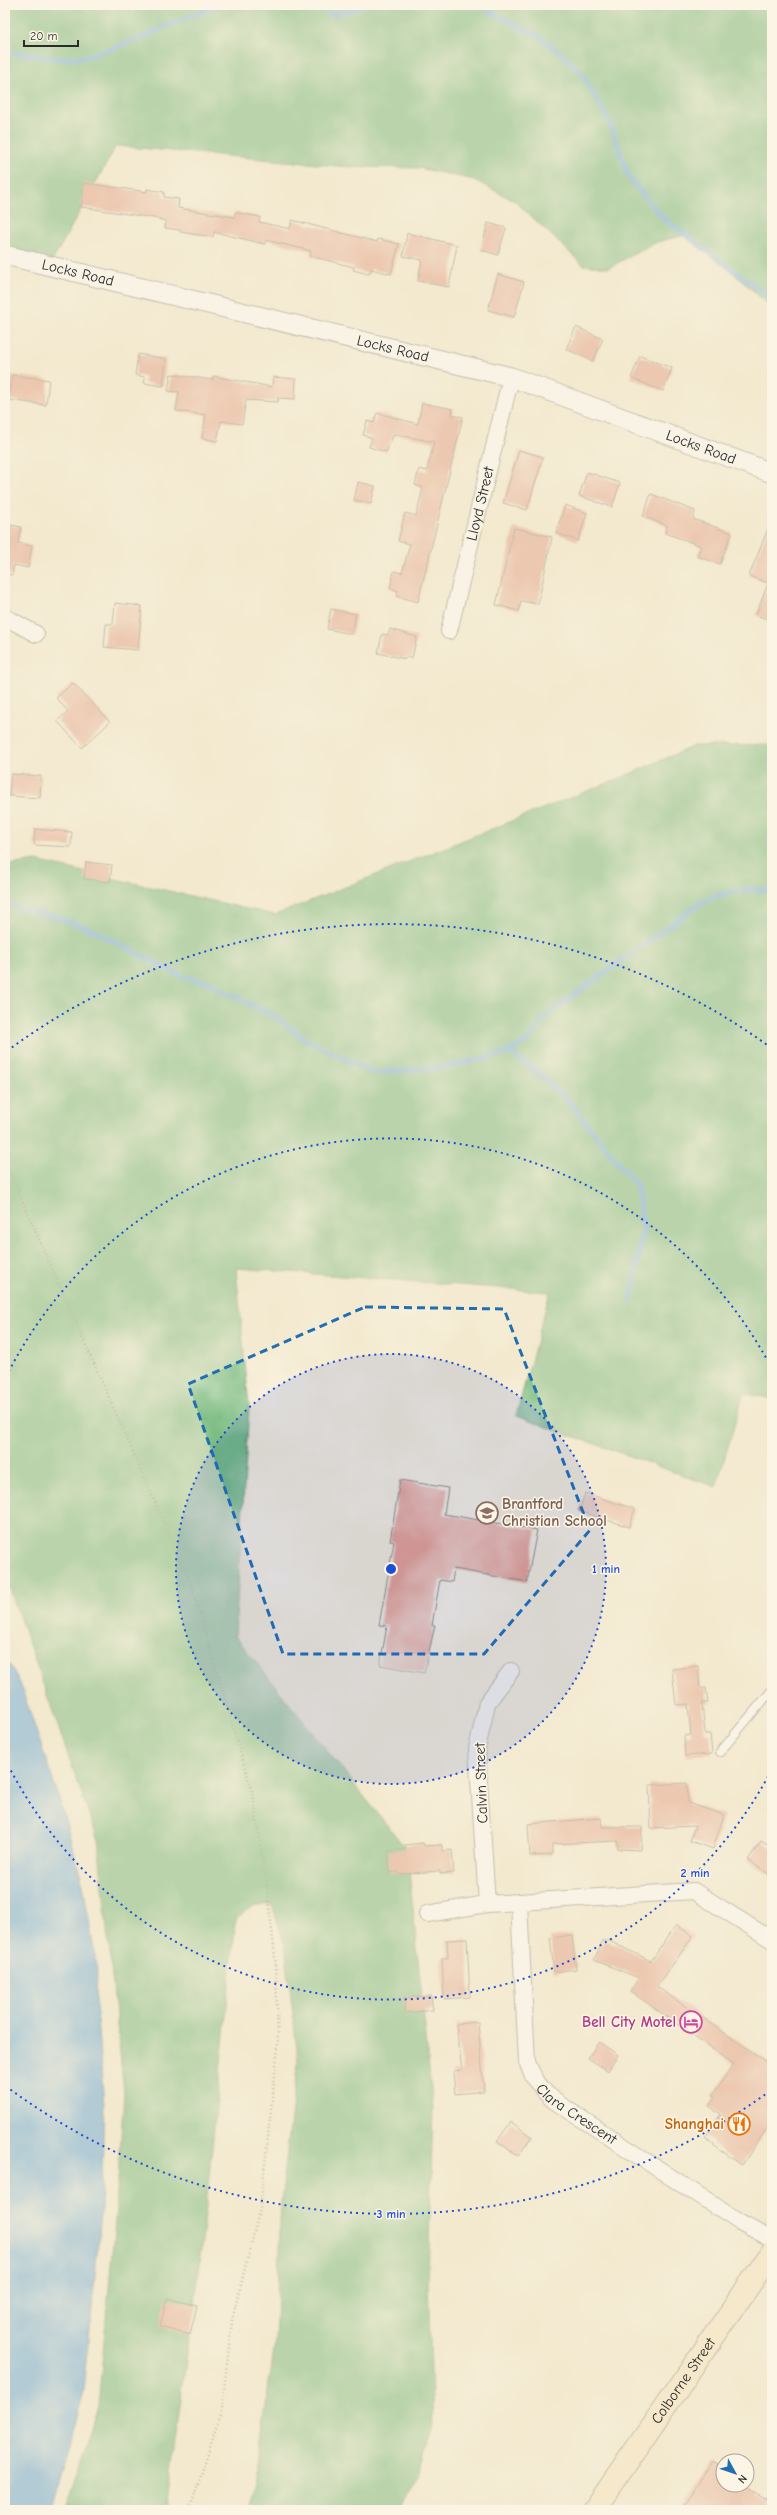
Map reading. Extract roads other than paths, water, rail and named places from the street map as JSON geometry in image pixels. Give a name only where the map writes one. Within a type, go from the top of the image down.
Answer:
[{"type":"main road","name":"Colborne Street","points":[[594,2510],[772,2252]]},
{"type":"street","name":"Locks Road","points":[[5,255],[511,377],[772,473]]},
{"type":"street","name":"Lloyd Street","points":[[449,631],[511,377]]},
{"type":"street","points":[[5,617],[36,634]]},
{"type":"street","name":"Calvin Street","points":[[488,1904],[477,1749],[487,1703],[510,1671]]},
{"type":"street","points":[[427,1914],[488,1904],[694,1891],[772,1940]]},
{"type":"street","name":"Clara Crescent","points":[[519,1903],[527,2062],[533,2077],[542,2090],[553,2100],[738,2221],[772,2239]]},
{"type":"lane","points":[[720,1752],[772,1690]]},
{"type":"water","points":[[5,1656],[20,1683],[59,1798],[83,1885],[97,1968],[96,2006],[104,2105],[101,2212],[84,2392],[50,2510],[5,2510]]},
{"type":"waterway","points":[[5,52],[60,59],[86,57],[140,39],[166,26],[221,5]]},
{"type":"waterway","points":[[315,5],[334,15],[367,5]]},
{"type":"waterway","points":[[477,5],[536,35],[560,52],[583,75],[610,123],[629,178],[663,218],[760,290],[772,297]]},
{"type":"waterway","points":[[5,904],[60,918],[90,929],[183,977],[210,983],[278,1019],[306,1040],[373,1073],[445,1067],[507,1053],[529,1040],[544,1018],[705,900],[738,891],[772,891]]},
{"type":"waterway","points":[[509,1051],[545,1079],[570,1103],[637,1186],[643,1229],[631,1301]]},
{"type":"place","name":"Brantford Christian School","points":[[487,1513]]},
{"type":"place","name":"Bell City Motel","points":[[691,2022]]},
{"type":"place","name":"Shanghai","points":[[739,2124]]}]
